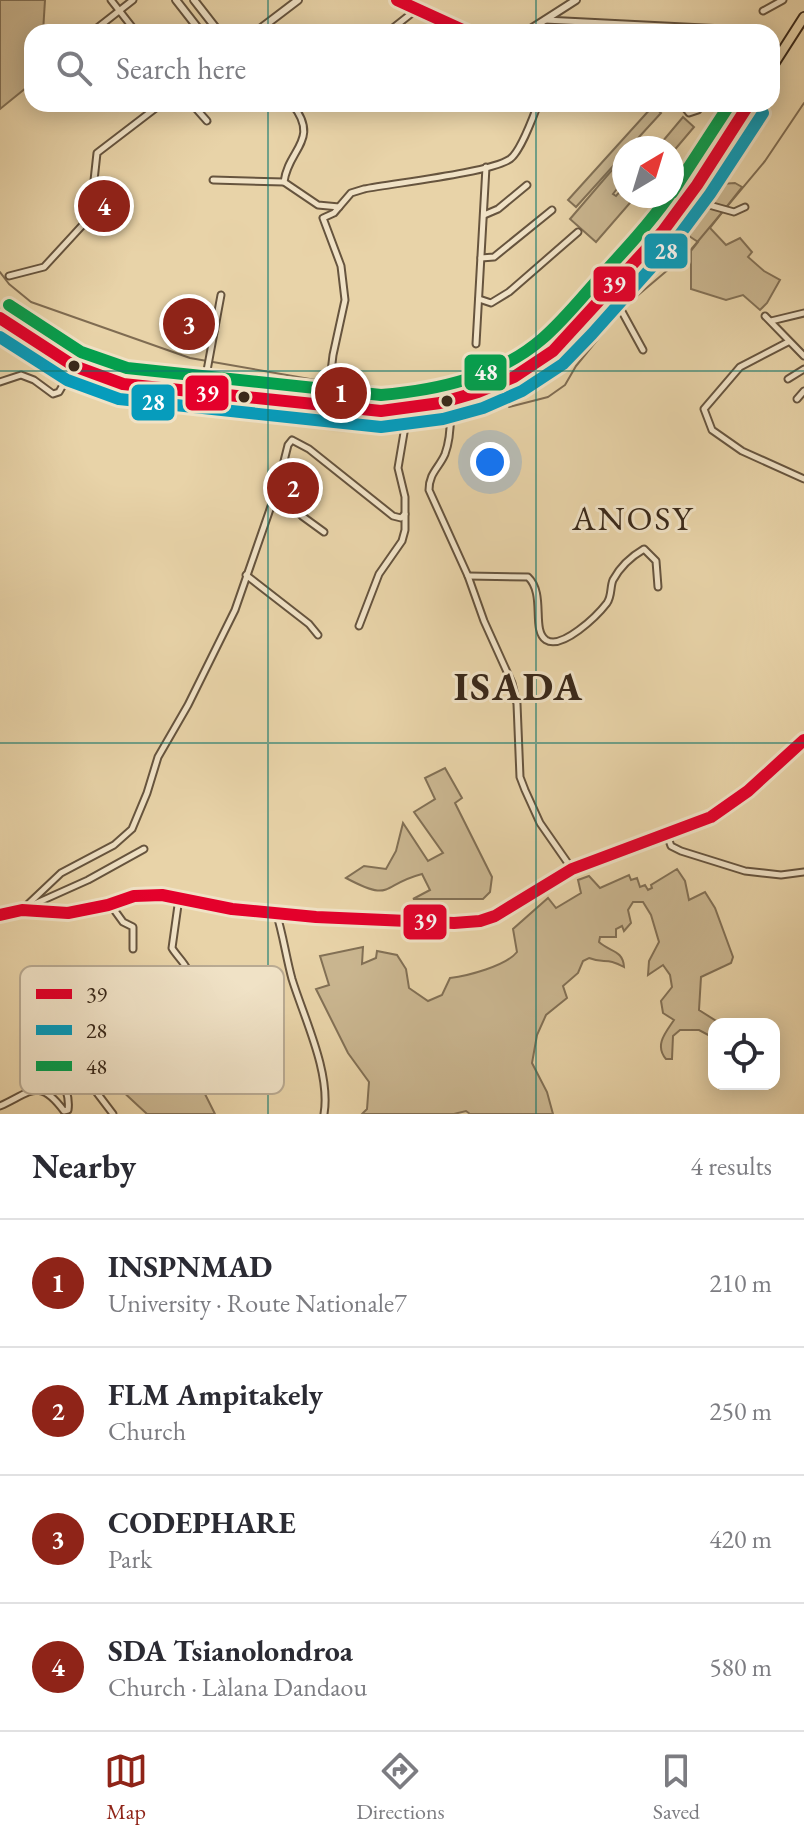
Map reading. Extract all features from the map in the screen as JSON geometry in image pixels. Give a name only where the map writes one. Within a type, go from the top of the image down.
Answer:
[{"type":"main road","points":[[780,54],[804,17]]},
{"type":"main road","points":[[0,318],[74,366],[123,384],[381,411],[450,401],[498,384],[534,365],[572,333],[661,234],[744,112]]},
{"type":"street","points":[[111,0],[130,24]]},
{"type":"street","points":[[102,24],[133,0]]},
{"type":"street","points":[[176,0],[195,24]]},
{"type":"street","points":[[397,0],[451,24]]},
{"type":"street","points":[[538,24],[576,0]]},
{"type":"street","points":[[763,11],[783,0]]},
{"type":"street","points":[[184,11],[195,1],[213,24]]},
{"type":"street","points":[[266,24],[295,1]]},
{"type":"street","points":[[396,24],[414,5]]},
{"type":"street","points":[[544,20],[624,24]]},
{"type":"street","points":[[9,276],[44,267],[66,246],[90,217],[97,153],[151,112]]},
{"type":"street","points":[[199,112],[207,121]]},
{"type":"street","points":[[284,182],[285,173],[297,155],[304,136],[298,112]]},
{"type":"street","points":[[323,218],[334,213],[351,193],[486,167],[513,156],[534,112]]},
{"type":"street","points":[[476,344],[486,167]]},
{"type":"street","points":[[213,180],[284,182],[318,205],[339,207]]},
{"type":"street","points":[[484,215],[498,209],[527,185]]},
{"type":"street","points":[[318,205],[344,280],[343,314],[333,355],[327,406]]},
{"type":"street","points":[[680,209],[709,205],[722,207],[729,212],[745,207]]},
{"type":"street","points":[[481,258],[494,257],[552,210]]},
{"type":"street","points":[[479,299],[491,303],[509,292],[578,232]]},
{"type":"street","points":[[203,393],[221,295]]},
{"type":"street","points":[[606,295],[621,311],[643,350]]},
{"type":"street","points":[[193,310],[195,315],[215,322]]},
{"type":"street","points":[[771,321],[804,313]]},
{"type":"street","points":[[765,316],[804,356]]},
{"type":"street","points":[[788,342],[740,367],[704,409],[712,430],[742,451],[804,479]]},
{"type":"street","points":[[797,349],[804,345]]},
{"type":"street","points":[[0,382],[21,375],[53,394],[59,392],[74,366]]},
{"type":"street","points":[[788,379],[804,369]]},
{"type":"street","points":[[797,399],[804,391]]},
{"type":"street","points":[[450,401],[446,450],[429,480],[429,490],[512,683],[517,704],[520,777],[540,823],[572,869]]},
{"type":"street","points":[[359,626],[379,574],[402,541],[405,497],[398,468],[408,409]]},
{"type":"street","points":[[22,910],[61,873],[114,845],[132,829],[158,757],[175,731],[235,610],[292,440],[300,443],[393,516],[401,518],[405,514]]},
{"type":"street","points":[[277,489],[302,516],[324,532]]},
{"type":"street","points":[[468,576],[528,577],[537,592],[542,636],[548,641],[559,642],[583,627],[608,602],[612,581],[632,556],[644,549],[656,561],[658,587]]},
{"type":"street","points":[[246,575],[309,624],[318,635]]},
{"type":"street","points":[[22,910],[68,913],[134,896],[162,895],[232,909],[316,917],[454,923],[480,921],[495,916],[572,869],[711,817],[748,791],[804,740]]},
{"type":"street","points":[[667,835],[671,846],[681,851],[745,871],[781,875],[804,872]]},
{"type":"street","points":[[0,915],[22,910],[88,880],[144,849]]},
{"type":"street","points":[[179,897],[172,948],[186,966]]},
{"type":"street","points":[[110,904],[123,922],[133,927],[133,949]]},
{"type":"street","points":[[275,911],[293,980],[311,1029],[322,1083],[324,1114]]},
{"type":"street","points":[[0,1106],[22,1094]]},
{"type":"street","points":[[46,1094],[56,1099],[64,1111],[68,1110],[65,1094]]},
{"type":"street","points":[[98,1094],[113,1114]]},
{"type":"shaded area","points":[[0,0],[45,0],[44,24],[24,24],[24,90],[0,109]]},
{"type":"shaded area","points":[[648,112],[661,113],[640,136],[626,136]]},
{"type":"shaded area","points":[[683,117],[694,127],[684,139],[684,136],[667,136]]},
{"type":"shaded area","points":[[612,151],[612,167],[576,207],[568,200]]},
{"type":"shaded area","points":[[612,170],[612,208],[626,208],[596,242],[570,219]]},
{"type":"shaded area","points":[[735,183],[742,187],[710,228],[726,245],[740,238],[752,252],[748,257],[780,280],[760,310],[743,295],[726,300],[691,289],[691,251],[698,242],[689,236],[695,226],[679,213],[694,192],[704,198],[720,184]]},
{"type":"shaded area","points":[[445,768],[462,798],[455,803],[492,877],[490,892],[483,899],[413,899],[430,890],[422,874],[380,891],[346,878],[364,866],[386,869],[396,851],[403,823],[428,861],[443,853],[414,812],[435,799],[425,778]]},
{"type":"shaded area","points":[[677,869],[685,881],[689,900],[705,892],[715,908],[733,957],[731,963],[701,977],[699,1010],[712,1018],[708,1018],[708,1035],[699,1030],[680,1030],[673,1036],[672,1059],[666,1059],[663,1054],[662,1039],[674,1020],[663,1013],[661,1001],[672,987],[670,975],[663,965],[648,975],[649,961],[659,942],[651,915],[643,902],[633,902],[628,910],[631,923],[624,931],[622,926],[616,929],[616,937],[600,937],[599,942],[619,954],[624,967],[589,958],[583,961],[578,973],[563,986],[567,998],[546,1015],[537,1035],[532,1063],[547,1092],[553,1114],[470,1114],[466,1111],[454,1114],[362,1114],[367,1109],[369,1082],[348,1053],[316,989],[329,985],[320,956],[363,947],[362,964],[376,958],[377,951],[397,955],[406,969],[409,988],[428,1001],[442,995],[450,978],[486,970],[512,957],[517,952],[513,929],[548,898],[556,908],[581,893],[578,880],[589,876],[600,888],[629,875],[631,880],[637,878],[640,887],[645,885],[648,890],[652,888],[651,885]]},
{"type":"shaded area","points":[[125,1094],[205,1094],[215,1114],[147,1114]]},
{"type":"waterway","points":[[509,407],[548,397],[565,385],[576,366],[624,307],[689,252],[765,161],[804,103]]},
{"type":"waterway","points":[[0,272],[31,302],[190,358],[327,382]]},
{"type":"waterway","points":[[333,383],[401,391],[441,390],[465,384],[470,390]]},
{"type":"waterway","points":[[473,399],[478,411]]},
{"type":"transit line","name":"39","points":[[397,0],[450,24]]},
{"type":"transit line","name":"48","points":[[684,175],[725,112]]},
{"type":"transit line","name":"39","points":[[0,318],[74,366],[123,384],[381,411],[440,403],[514,377],[553,351],[663,231],[744,112]]},
{"type":"transit line","name":"28","points":[[0,337],[67,380],[119,399],[381,427],[443,419],[483,408],[522,391],[563,364],[592,334],[675,241],[763,113]]},
{"type":"transit line","name":"48","points":[[9,305],[81,352],[127,368],[381,395],[424,389],[487,372],[525,352],[542,339],[628,247],[660,208]]},
{"type":"transit line","name":"39","points":[[0,915],[22,910],[68,913],[134,896],[162,895],[232,909],[316,917],[454,923],[480,921],[495,916],[572,869],[711,817],[748,791],[804,740]]},
{"type":"place","name":"SDA Tsianolondroa","points":[[104,206]]},
{"type":"place","name":"CODEPHARE","points":[[189,324]]},
{"type":"place","name":"INSPNMAD","points":[[341,393]]},
{"type":"place","name":"FLM Ampitakely","points":[[293,488]]},
{"type":"district","name":"ANOSY","points":[[633,518]]},
{"type":"district","name":"ISADA","points":[[519,686]]}]
